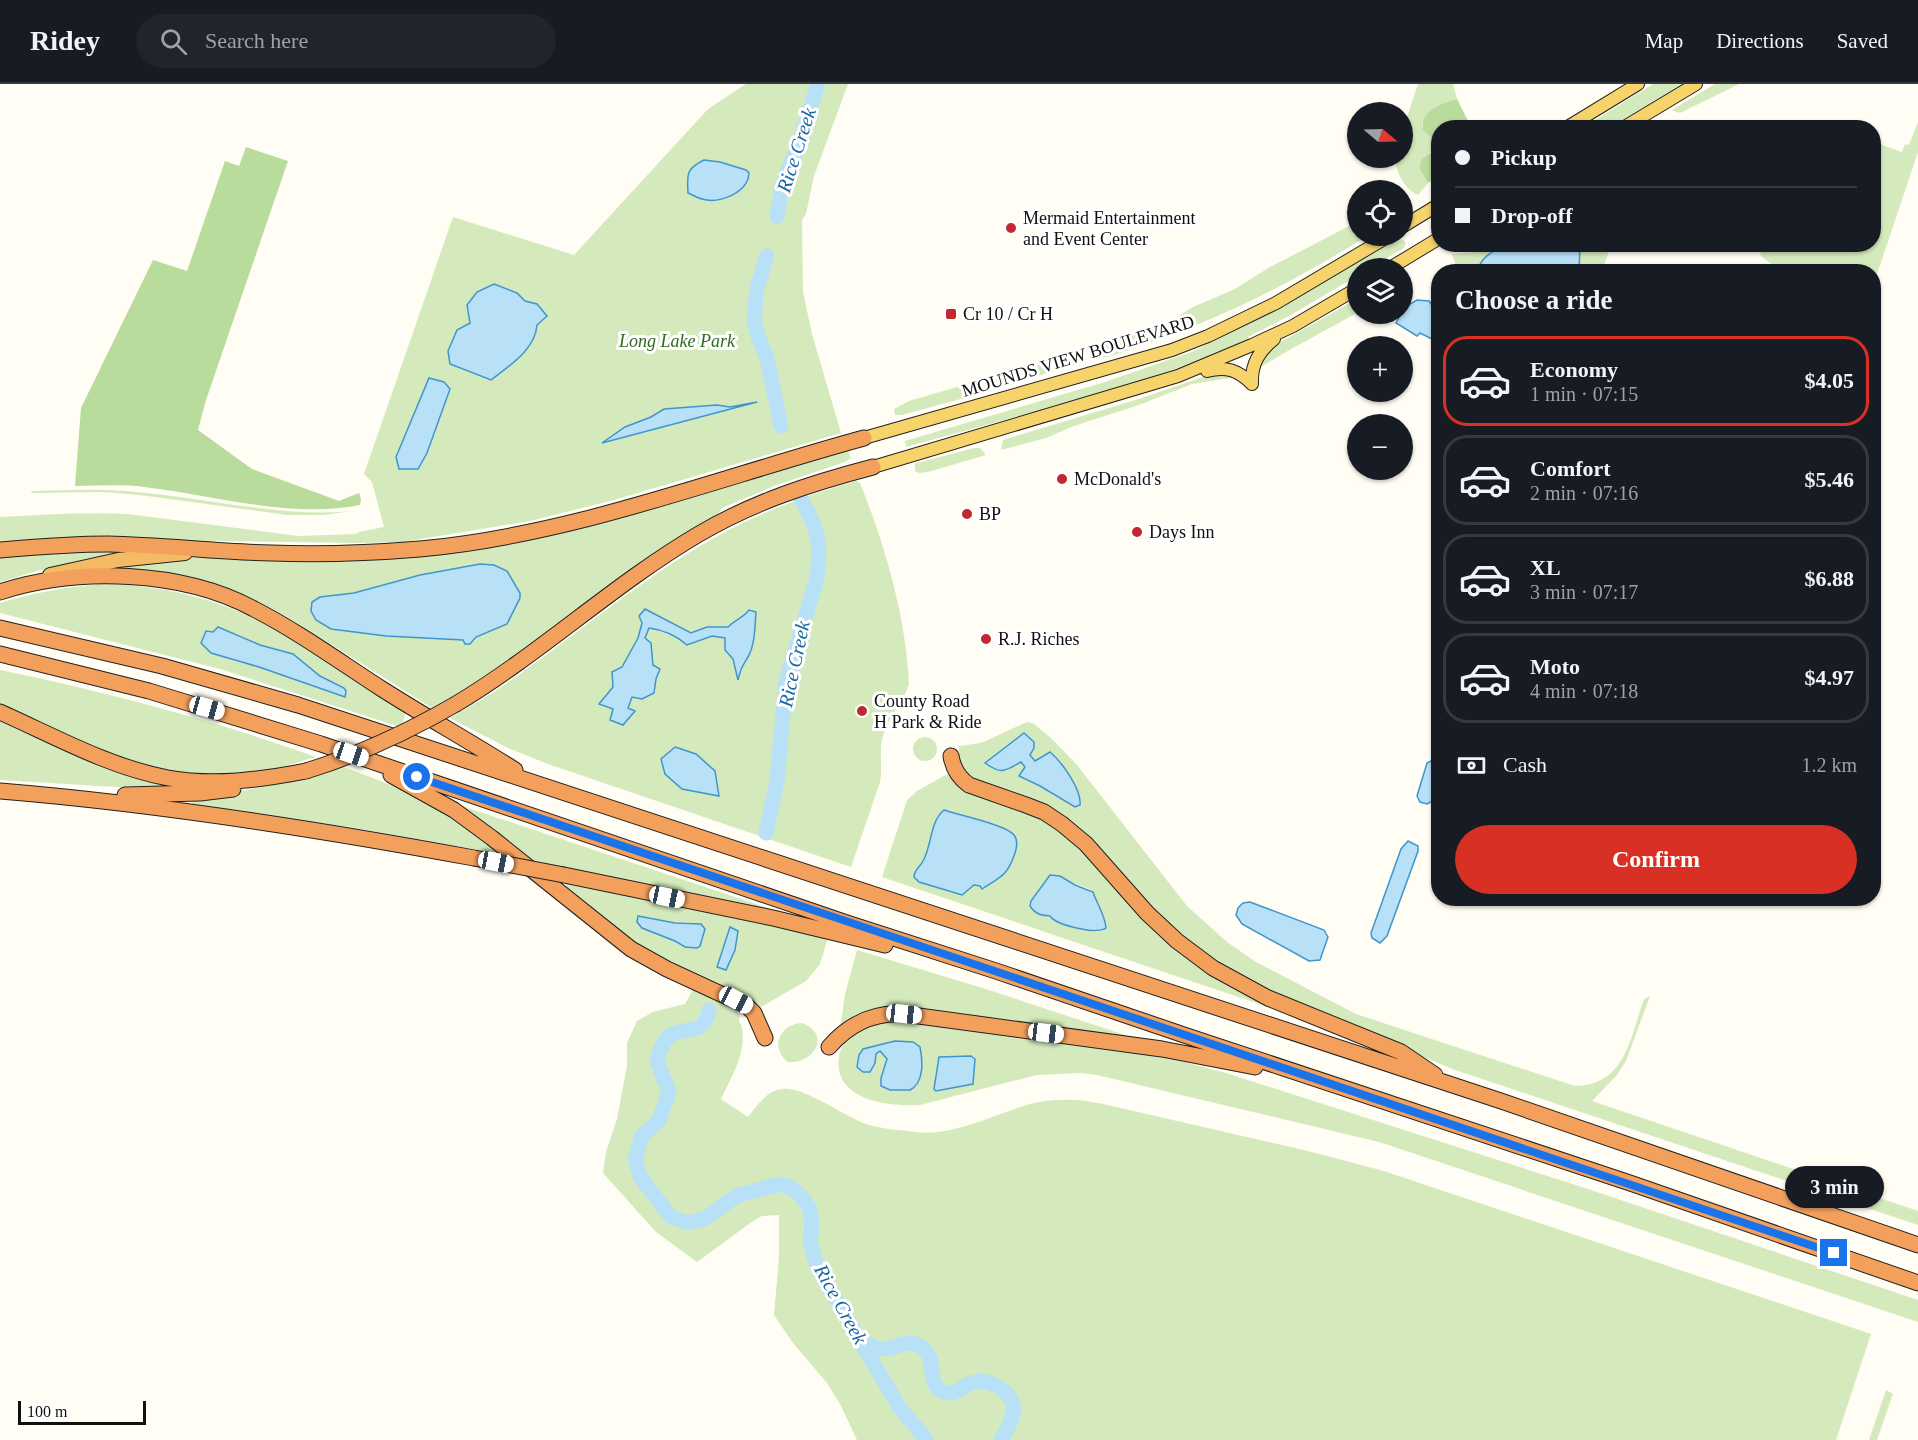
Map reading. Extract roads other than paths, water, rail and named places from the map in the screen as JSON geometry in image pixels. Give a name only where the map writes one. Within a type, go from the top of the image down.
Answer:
[{"type":"highway","points":[[4,591],[50,575],[118,560],[188,553],[372,553],[443,546],[525,533],[578,521],[864,438]]},
{"type":"highway","points":[[59,796],[200,793],[266,783],[347,758],[390,740],[456,704],[520,662],[644,570],[700,533],[772,498],[834,477],[873,467]]},
{"type":"highway","points":[[0,550],[108,544],[259,553]]},
{"type":"highway","points":[[4,591],[29,583],[54,579],[108,576],[163,581],[216,593],[252,608],[281,624],[532,781]]},
{"type":"highway","points":[[0,628],[117,654],[219,681],[532,781],[1589,1130],[1918,1244]]},
{"type":"highway","points":[[0,654],[149,691],[351,754],[847,923],[1630,1183],[1918,1283]]},
{"type":"highway","points":[[0,712],[106,759],[169,778],[196,781],[248,780],[306,771]]},
{"type":"highway","points":[[351,754],[454,810],[631,949],[667,969],[747,1006],[754,1013],[765,1038]]},
{"type":"highway","points":[[951,756],[960,777],[969,785],[1044,812],[1069,829],[1091,850],[1147,913],[1177,941],[1213,968],[1268,998],[1401,1052],[1450,1085]]},
{"type":"highway","points":[[0,791],[59,796],[253,821],[474,858],[773,918],[996,971]]},
{"type":"highway","points":[[828,1047],[845,1031],[873,1016],[889,1013],[1162,1049],[1313,1078]]},
{"type":"main road","points":[[1579,120],[1638,84]]},
{"type":"main road","points":[[1636,120],[1696,84]]},
{"type":"main road","points":[[1413,221],[1431,210]]},
{"type":"main road","points":[[1406,258],[1431,243]]},
{"type":"main road","name":"MOUNDS VIEW BOULEVARD","points":[[864,438],[1129,363],[1181,346],[1244,320],[1372,246]]},
{"type":"main road","points":[[873,467],[1143,388],[1220,368],[1240,372],[1252,384],[1253,366],[1268,343],[1347,294]]},
{"type":"main road","points":[[1143,388],[1225,358],[1293,326]]},
{"type":"water","points":[[704,160],[746,170],[749,173],[744,186],[732,195],[716,200],[702,199],[688,193],[689,173],[694,166]]},
{"type":"water","points":[[1492,252],[1580,252],[1579,264],[1480,264]]},
{"type":"water","points":[[494,284],[517,293],[525,301],[537,304],[547,316],[537,325],[532,342],[527,349],[491,380],[450,364],[448,351],[457,330],[470,323],[467,305],[477,292]]},
{"type":"water","points":[[1417,300],[1429,301],[1431,304],[1431,338],[1420,333],[1417,336],[1398,324],[1413,324],[1413,302]]},
{"type":"water","points":[[429,378],[444,382],[450,389],[427,453],[418,469],[399,469],[396,457]]},
{"type":"water","points":[[757,402],[602,443],[625,427],[651,417],[664,409],[717,405],[730,407]]},
{"type":"water","points":[[480,564],[494,565],[507,571],[520,593],[520,598],[507,624],[476,637],[470,644],[465,644],[463,640],[386,636],[331,629],[316,620],[311,611],[312,602],[320,597],[354,593],[420,575]]},
{"type":"water","points":[[645,609],[691,633],[707,627],[728,627],[749,610],[756,612],[753,641],[738,680],[733,659],[725,650],[725,638],[712,636],[687,645],[679,638],[649,628],[645,638],[651,643],[653,665],[660,669],[654,693],[642,699],[632,697],[628,708],[635,711],[623,725],[610,720],[613,709],[599,704],[613,687],[612,672],[622,667],[638,638],[642,623],[639,616]]},
{"type":"water","points":[[218,627],[260,645],[293,654],[320,676],[344,688],[345,697],[211,653],[201,643],[206,631],[213,632]]},
{"type":"water","points":[[1024,733],[1034,742],[1030,755],[1035,761],[1050,752],[1060,762],[1075,784],[1080,805],[1075,807],[1019,776],[1025,767],[1021,762],[1003,770],[985,763]]},
{"type":"water","points":[[675,747],[696,754],[715,771],[719,796],[682,789],[665,774],[661,759]]},
{"type":"water","points":[[1431,761],[1431,802],[1427,804],[1420,802],[1417,796],[1427,763]]},
{"type":"water","points":[[944,810],[1002,828],[1014,835],[1017,841],[1016,848],[1009,867],[1002,876],[982,889],[974,885],[962,895],[919,882],[914,877],[926,855],[936,820]]},
{"type":"water","points":[[1408,841],[1418,846],[1418,851],[1387,936],[1380,943],[1372,938],[1371,933],[1401,849]]},
{"type":"water","points":[[1050,875],[1060,876],[1093,892],[1103,914],[1106,928],[1094,930],[1076,928],[1034,911],[1030,906],[1031,901]]},
{"type":"water","points":[[1250,902],[1324,930],[1328,937],[1320,960],[1309,961],[1242,924],[1236,915],[1238,908],[1243,903]]},
{"type":"water","points":[[638,916],[675,923],[701,924],[705,929],[700,946],[685,947],[642,928],[637,922]]},
{"type":"water","points":[[730,927],[738,931],[735,950],[726,970],[717,967]]},
{"type":"water","points":[[895,1041],[913,1042],[920,1047],[922,1065],[920,1077],[915,1087],[910,1090],[890,1090],[881,1086],[887,1059],[880,1051],[876,1054],[875,1063],[870,1072],[863,1072],[857,1067],[859,1055],[863,1049]]},
{"type":"water","points":[[971,1056],[975,1059],[973,1084],[936,1091],[934,1089],[939,1057]]},
{"type":"waterway","name":"Rice Creek","points":[[777,216],[782,185],[796,152],[818,84]]},
{"type":"waterway","name":"Rice Creek","points":[[767,256],[757,288],[754,320],[767,359],[781,426]]},
{"type":"waterway","name":"Rice Creek","points":[[766,833],[777,781],[786,681],[817,578],[819,555],[817,537],[812,520],[801,499]]},
{"type":"waterway","name":"Rice Creek","points":[[709,1010],[703,1024],[695,1029],[671,1035],[662,1046],[657,1061],[669,1092],[659,1120],[642,1136],[635,1159],[641,1178],[671,1217],[688,1223],[706,1218],[736,1196],[779,1184],[792,1188],[802,1197],[810,1209],[812,1229],[810,1242],[817,1267],[899,1407],[927,1440]]},
{"type":"waterway","points":[[859,1339],[881,1349],[909,1343],[919,1345],[928,1354],[935,1385],[944,1392],[952,1393],[977,1381],[987,1382],[1000,1388],[1007,1394],[1013,1406],[1012,1419],[1001,1440]]},
{"type":"place","name":"Mermaid Entertainment and Event Center","points":[[1011,228]]},
{"type":"place","name":"Cr 10 / Cr H","points":[[951,314]]},
{"type":"place","name":"McDonald's","points":[[1062,479]]},
{"type":"place","name":"BP","points":[[967,514]]},
{"type":"place","name":"Days Inn","points":[[1137,532]]},
{"type":"place","name":"R.J. Riches","points":[[986,639]]},
{"type":"place","name":"County Road H Park & Ride","points":[[862,711]]},
{"type":"park label","name":"Long Lake Park","points":[[677,341]]}]
